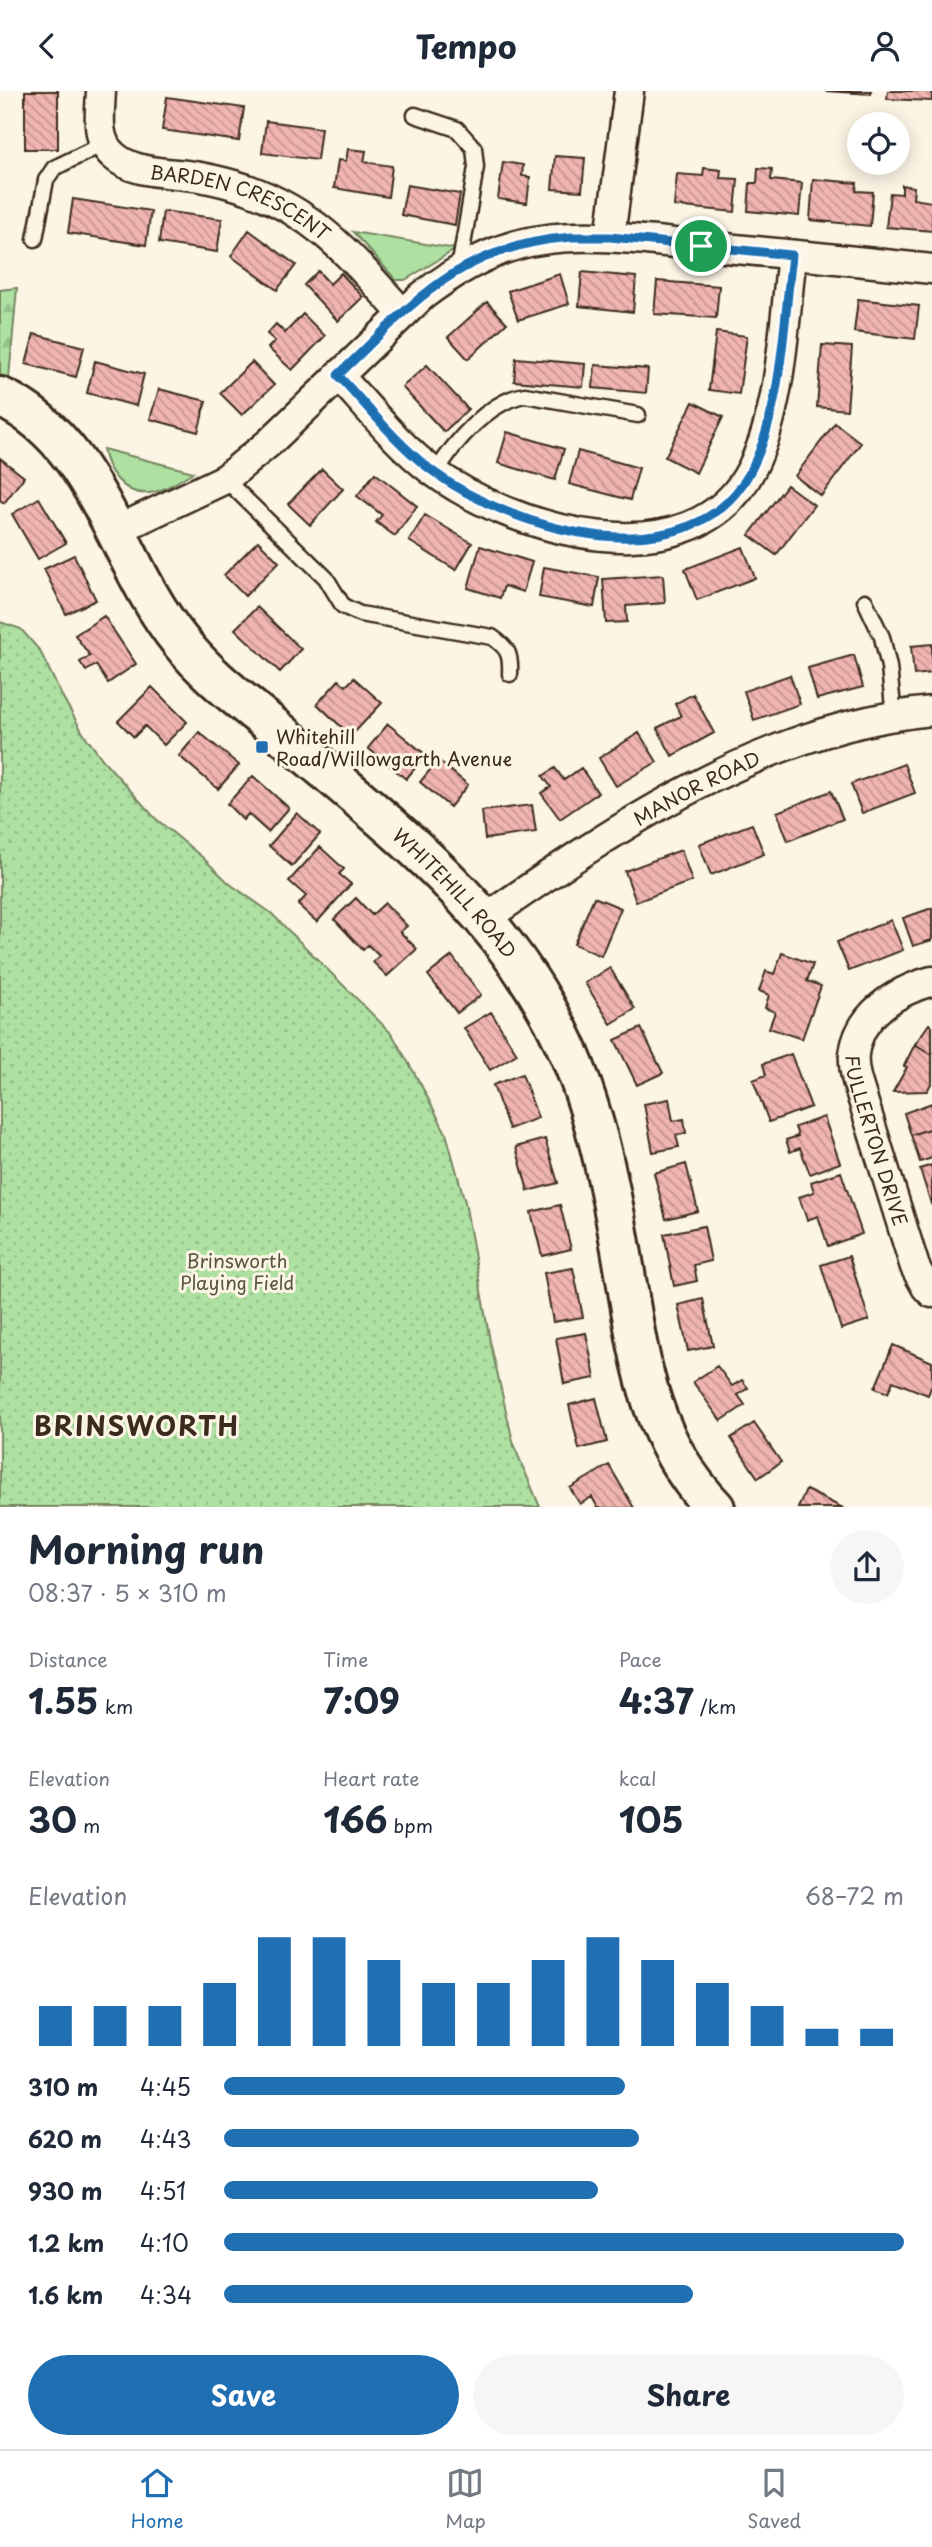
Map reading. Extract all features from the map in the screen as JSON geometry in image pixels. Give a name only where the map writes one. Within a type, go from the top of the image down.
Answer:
[{"type":"street","points":[[101,91],[100,129],[103,145]]},
{"type":"street","points":[[610,237],[629,91]]},
{"type":"street","name":"BARDEN CRESCENT","points":[[103,145],[123,164],[202,177],[246,189],[286,205],[316,224],[344,250],[403,314]]},
{"type":"street","points":[[115,531],[225,479],[270,442],[403,314],[446,277],[477,259],[539,240],[610,237],[932,269]]},
{"type":"street","points":[[338,375],[402,443],[436,473],[470,495],[559,528],[598,537],[661,535],[685,529],[704,520],[729,501],[751,470],[772,408],[792,255]]},
{"type":"street","name":"WHITEHILL ROAD","points":[[0,397],[34,416],[61,441],[81,469],[155,605],[181,643],[220,683],[448,878],[486,918],[519,961],[546,1004],[567,1047],[599,1146],[648,1393],[674,1456],[701,1493],[715,1507]]},
{"type":"street","name":"MANOR ROAD","points":[[486,918],[570,859],[670,798],[739,765],[815,737],[894,716],[932,712]]},
{"type":"street","name":"FULLERTON DRIVE","points":[[932,981],[912,986],[890,998],[873,1013],[858,1039],[853,1057],[857,1081],[915,1267],[932,1293]]},
{"type":"lane","points":[[415,115],[457,129],[474,148],[476,167],[460,269]]},
{"type":"lane","points":[[35,239],[46,180],[54,168],[103,145]]},
{"type":"lane","points":[[436,473],[458,440],[493,409],[512,397],[524,395],[638,415]]},
{"type":"lane","points":[[225,479],[326,578],[343,606],[360,614],[492,637],[506,646],[511,657],[510,674]]},
{"type":"lane","points":[[865,601],[882,637],[889,667],[894,716]]},
{"type":"green space","points":[[353,232],[456,249],[405,280],[396,280]]},
{"type":"green space","points":[[17,288],[9,378],[0,375],[0,290]]},
{"type":"green space","points":[[103,449],[193,472],[164,489],[135,492],[114,476],[106,462]]},
{"type":"green space","name":"Brinsworth Playing Field","points":[[0,622],[21,629],[40,651],[83,733],[103,760],[155,818],[230,884],[271,913],[392,1034],[446,1133],[465,1202],[490,1341],[514,1446],[540,1507],[0,1507]]},
{"type":"building","points":[[25,91],[58,91],[58,149],[25,149]]},
{"type":"building","points":[[825,91],[871,91],[871,94]]},
{"type":"building","points":[[888,91],[932,91],[932,101],[887,99]]},
{"type":"building","points":[[167,97],[244,108],[239,141],[162,130]]},
{"type":"building","points":[[266,121],[321,128],[317,160],[262,153]]},
{"type":"building","points":[[348,149],[366,151],[364,162],[392,166],[388,197],[334,188],[338,160],[346,161]]},
{"type":"building","points":[[555,156],[585,158],[582,191],[552,189]]},
{"type":"building","points":[[503,162],[523,165],[522,176],[530,177],[527,203],[498,199]]},
{"type":"building","points":[[704,168],[721,170],[720,178],[738,179],[735,212],[674,206],[677,174],[703,176]]},
{"type":"building","points":[[758,168],[772,169],[771,180],[802,183],[799,216],[748,211],[750,183],[757,183]]},
{"type":"building","points":[[813,179],[857,183],[856,191],[873,192],[870,226],[810,220]]},
{"type":"building","points":[[407,185],[460,194],[455,225],[401,215]]},
{"type":"building","points":[[902,185],[914,187],[913,199],[932,202],[932,231],[886,227],[890,193],[902,194]]},
{"type":"building","points":[[73,199],[151,211],[146,245],[68,233]]},
{"type":"building","points":[[163,211],[222,219],[217,252],[159,243]]},
{"type":"building","points":[[249,230],[296,265],[277,290],[231,256]]},
{"type":"building","points":[[318,271],[330,284],[341,273],[363,297],[338,321],[304,285]]},
{"type":"building","points":[[582,272],[636,277],[633,312],[579,306]]},
{"type":"building","points":[[560,274],[569,304],[518,320],[508,291]]},
{"type":"building","points":[[657,281],[719,286],[716,318],[654,314]]},
{"type":"building","points":[[858,299],[919,306],[915,339],[854,332]]},
{"type":"building","points":[[487,302],[507,323],[468,359],[448,337]]},
{"type":"building","points":[[303,314],[325,336],[292,370],[268,348],[275,341],[267,334],[276,324],[285,333]]},
{"type":"building","points":[[716,332],[747,336],[739,394],[709,390]]},
{"type":"building","points":[[34,334],[84,347],[76,377],[26,364]]},
{"type":"building","points":[[822,345],[852,347],[847,410],[817,407]]},
{"type":"building","points":[[516,358],[585,364],[583,387],[514,381]]},
{"type":"building","points":[[95,361],[144,374],[136,406],[87,393]]},
{"type":"building","points":[[252,362],[274,385],[242,415],[220,393]]},
{"type":"building","points":[[427,365],[468,409],[444,432],[402,387]]},
{"type":"building","points":[[595,365],[648,369],[646,393],[593,388]]},
{"type":"building","points":[[159,389],[206,401],[198,432],[150,419]]},
{"type":"building","points":[[693,402],[723,417],[696,473],[665,457]]},
{"type":"building","points":[[835,423],[861,443],[821,496],[795,476]]},
{"type":"building","points":[[507,432],[564,449],[555,480],[498,463]]},
{"type":"building","points":[[578,451],[639,468],[630,500],[569,484]]},
{"type":"building","points":[[0,458],[24,477],[4,503],[0,500]]},
{"type":"building","points":[[322,469],[343,489],[310,525],[288,504]]},
{"type":"building","points":[[375,473],[417,506],[395,536],[376,522],[382,515],[357,496]]},
{"type":"building","points":[[787,485],[814,505],[776,555],[749,535]]},
{"type":"building","points":[[39,498],[66,543],[38,559],[12,514]]},
{"type":"building","points":[[425,515],[472,543],[456,570],[409,541]]},
{"type":"building","points":[[258,541],[279,562],[245,596],[224,575]]},
{"type":"building","points":[[480,546],[532,562],[523,592],[504,586],[500,598],[468,588]]},
{"type":"building","points":[[743,547],[755,578],[697,600],[685,569]]},
{"type":"building","points":[[74,555],[96,600],[66,614],[44,569]]},
{"type":"building","points":[[544,567],[599,577],[594,607],[539,597]]},
{"type":"building","points":[[663,575],[665,603],[626,606],[627,622],[606,623],[603,579]]},
{"type":"building","points":[[257,607],[301,649],[280,672],[235,629]]},
{"type":"building","points":[[104,616],[136,664],[108,683],[96,665],[86,671],[80,662],[90,656],[75,635]]},
{"type":"building","points":[[932,644],[932,673],[914,675],[911,646]]},
{"type":"building","points":[[854,655],[863,687],[817,699],[808,668]]},
{"type":"building","points":[[790,675],[800,704],[754,720],[744,691]]},
{"type":"building","points":[[354,678],[382,703],[351,736],[317,704],[339,680],[346,686]]},
{"type":"building","points":[[152,687],[187,722],[164,745],[145,726],[134,737],[118,721]]},
{"type":"building","points":[[693,694],[714,733],[672,756],[657,728],[681,716],[675,704]]},
{"type":"building","points":[[388,724],[426,755],[406,779],[368,748]]},
{"type":"building","points":[[199,732],[239,765],[218,789],[179,756]]},
{"type":"building","points":[[639,733],[657,762],[616,786],[599,758]]},
{"type":"building","points":[[438,760],[468,785],[450,807],[420,782]]},
{"type":"building","points":[[904,764],[915,793],[862,813],[851,784]]},
{"type":"building","points":[[555,768],[564,780],[581,768],[598,793],[560,819],[541,793],[551,787],[543,776]]},
{"type":"building","points":[[253,776],[289,808],[268,832],[248,814],[243,820],[227,804]]},
{"type":"building","points":[[831,791],[843,819],[788,841],[777,812]]},
{"type":"building","points":[[532,805],[536,832],[485,839],[482,811]]},
{"type":"building","points":[[297,813],[320,834],[292,866],[269,846]]},
{"type":"building","points":[[752,824],[764,854],[711,875],[699,844]]},
{"type":"building","points":[[320,847],[344,869],[339,874],[351,884],[317,922],[298,905],[306,896],[289,881]]},
{"type":"building","points":[[681,850],[692,881],[636,902],[625,871]]},
{"type":"building","points":[[594,897],[621,908],[601,956],[574,944]]},
{"type":"building","points":[[356,898],[372,915],[385,903],[407,926],[400,932],[417,949],[387,976],[373,962],[379,956],[368,945],[363,950],[334,919]]},
{"type":"building","points":[[932,908],[932,940],[913,946],[903,918]]},
{"type":"building","points":[[891,920],[903,950],[849,971],[837,942]]},
{"type":"building","points":[[782,953],[813,964],[807,981],[821,986],[802,1039],[769,1028],[775,1012],[765,1008],[769,995],[759,991],[766,971],[774,974]]},
{"type":"building","points":[[452,956],[481,995],[457,1013],[428,975]]},
{"type":"building","points":[[610,968],[635,1009],[611,1024],[585,983]]},
{"type":"building","points":[[491,1012],[517,1054],[490,1070],[464,1028]]},
{"type":"building","points":[[929,1024],[932,1027],[932,1055],[915,1044]]},
{"type":"building","points":[[641,1028],[663,1073],[637,1085],[615,1040]]},
{"type":"building","points":[[915,1044],[932,1055],[932,1082],[927,1091],[893,1092],[907,1067],[904,1066]]},
{"type":"building","points":[[791,1054],[811,1107],[769,1122],[753,1080],[766,1075],[763,1064]]},
{"type":"building","points":[[522,1074],[538,1118],[509,1129],[493,1085]]},
{"type":"building","points":[[669,1099],[673,1121],[684,1119],[686,1133],[676,1135],[679,1147],[653,1152],[644,1104]]},
{"type":"building","points":[[932,1103],[932,1128],[911,1135],[904,1113]]},
{"type":"building","points":[[824,1117],[840,1163],[810,1174],[800,1148],[790,1152],[786,1140],[798,1136],[795,1127]]},
{"type":"building","points":[[932,1128],[932,1158],[920,1162],[911,1135]]},
{"type":"building","points":[[545,1139],[558,1183],[528,1191],[516,1147]]},
{"type":"building","points":[[686,1164],[698,1211],[666,1219],[654,1173]]},
{"type":"building","points":[[932,1165],[932,1203],[931,1204],[920,1169]]},
{"type":"building","points":[[841,1172],[862,1234],[828,1246],[818,1216],[807,1220],[799,1197],[814,1192],[811,1182]]},
{"type":"building","points":[[560,1205],[571,1249],[542,1256],[531,1212]]},
{"type":"building","points":[[704,1226],[711,1261],[694,1265],[697,1281],[674,1286],[664,1234]]},
{"type":"building","points":[[849,1256],[869,1320],[841,1329],[821,1265]]},
{"type":"building","points":[[573,1268],[583,1317],[553,1322],[544,1273]]},
{"type":"building","points":[[703,1299],[713,1346],[688,1351],[678,1305]]},
{"type":"building","points":[[586,1333],[595,1378],[564,1384],[556,1338]]},
{"type":"building","points":[[893,1345],[932,1362],[932,1385],[928,1395],[893,1381],[888,1393],[875,1388]]},
{"type":"building","points":[[717,1366],[732,1386],[742,1380],[748,1388],[738,1395],[745,1405],[721,1421],[693,1382]]},
{"type":"building","points":[[596,1398],[607,1442],[579,1449],[569,1405]]},
{"type":"building","points":[[754,1423],[781,1462],[758,1478],[731,1438]]},
{"type":"building","points":[[609,1465],[633,1507],[597,1507],[592,1497],[580,1504],[570,1488]]},
{"type":"building","points":[[806,1490],[841,1507],[798,1507]]},
{"type":"place","name":"Whitehill Road/Willowgarth Avenue","points":[[262,747]]},
{"type":"district","name":"BRINSWORTH","points":[[137,1425]]},
{"type":"route","points":[[610,237],[701,246],[792,255],[772,408],[751,470],[729,501],[704,520],[685,529],[661,535],[598,537],[559,528],[470,495],[429,468],[338,375],[446,277],[477,259],[513,246],[539,240],[610,237]]}]
